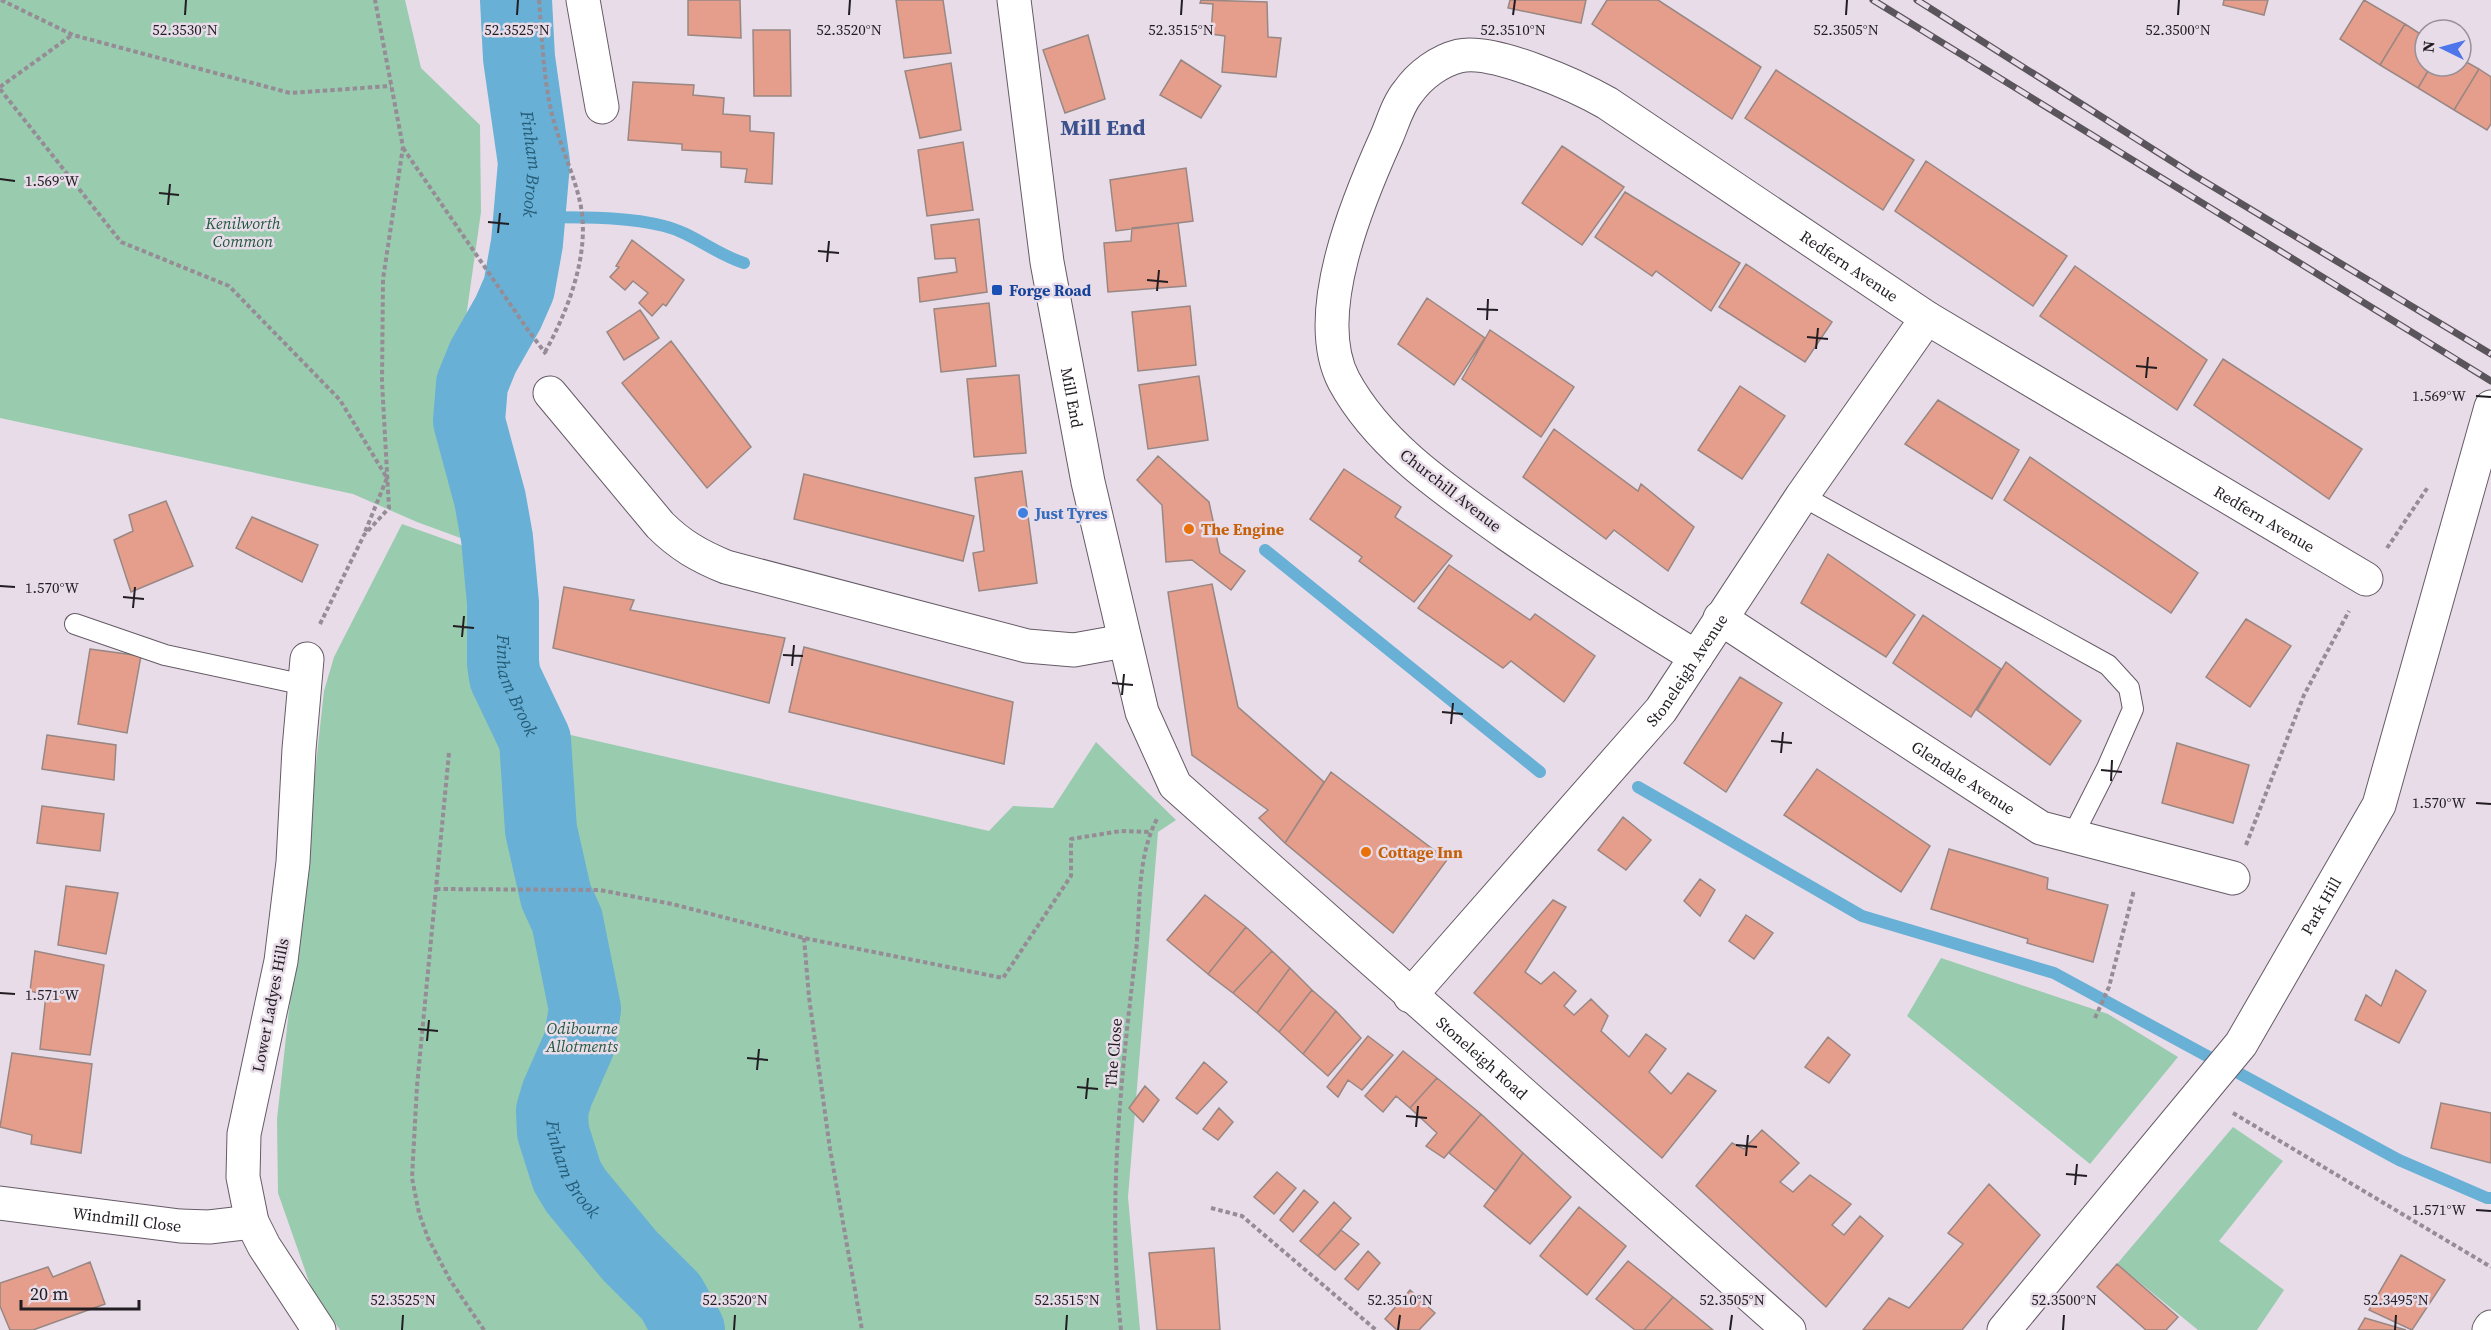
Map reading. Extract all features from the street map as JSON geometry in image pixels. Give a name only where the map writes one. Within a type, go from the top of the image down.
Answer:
[{"type":"street","points":[[583,0],[603,107]]},
{"type":"street","name":"Mill End","points":[[1014,0],[1056,320],[1088,482],[1142,712],[1175,785]]},
{"type":"street","name":"Redfern Avenue","points":[[1370,174],[1407,93],[1432,68],[1461,56],[1485,57],[1557,79],[1607,103],[1927,318],[2366,579]]},
{"type":"street","name":"Churchill Avenue","points":[[1370,174],[1354,213],[1340,267],[1332,317],[1333,349],[1343,379],[1363,412],[1419,468],[1460,500],[1584,587],[1696,657]]},
{"type":"street","name":"Stoneleigh Avenue","points":[[1410,996],[1661,710],[1802,496],[1927,318]]},
{"type":"street","points":[[550,393],[660,525],[678,544],[701,557],[726,567],[1027,646],[1074,650],[1124,641]]},
{"type":"street","name":"Park Hill","points":[[2004,1330],[2241,1044],[2379,805],[2478,460],[2491,407]]},
{"type":"street","name":"Glendale Avenue","points":[[1720,618],[2042,828],[2233,878]]},
{"type":"street","name":"Lower Ladyes Hills","points":[[306,672],[293,862],[281,961],[244,1134],[243,1177],[252,1222],[288,1287],[319,1330]]},
{"type":"street","name":"Stoneleigh Road","points":[[1175,785],[1410,996],[1789,1330]]},
{"type":"street","name":"Windmill Close","points":[[0,1203],[180,1226],[209,1227],[252,1222]]},
{"type":"lane","points":[[1802,496],[2108,665],[2129,688],[2133,709],[2107,768],[2072,837]]},
{"type":"lane","points":[[75,624],[165,655],[306,672]]},
{"type":"path","points":[[1,0],[73,35],[290,93],[391,86]]},
{"type":"path","points":[[364,535],[389,508],[382,382],[383,279],[403,147],[375,0]]},
{"type":"path","points":[[538,0],[551,109],[580,203],[583,236],[565,312],[545,352]]},
{"type":"path","points":[[73,35],[0,88],[121,242],[229,286],[340,400],[387,478]]},
{"type":"path","points":[[403,147],[528,330]]},
{"type":"path","points":[[306,672],[313,638],[364,535],[387,478]]},
{"type":"path","points":[[2233,878],[2304,695],[2366,579],[2430,485]]},
{"type":"path","points":[[449,753],[417,1086],[414,1194],[429,1238],[445,1269],[484,1330]]},
{"type":"path","name":"The Close","points":[[1121,1330],[1116,1166],[1139,897],[1150,832],[1175,785]]},
{"type":"path","points":[[436,889],[600,890],[672,904],[804,938],[1003,978],[1071,876],[1071,839],[1121,831],[1150,832]]},
{"type":"path","points":[[2095,1018],[2109,987],[2143,855]]},
{"type":"path","points":[[804,938],[809,997],[830,1149],[862,1330]]},
{"type":"path","points":[[2231,1111],[2491,1267]]},
{"type":"path","points":[[1211,1208],[1242,1216],[1376,1330]]},
{"type":"green space","name":"Kenilworth Common","points":[[0,0],[405,0],[421,68],[480,125],[481,212],[453,409],[485,547],[417,522],[353,494],[0,418]]},
{"type":"green space","name":"Odibourne Allotments","points":[[402,524],[486,554],[492,615],[487,672],[496,711],[536,727],[989,831],[1013,806],[1053,808],[1096,742],[1176,820],[1158,832],[1128,1197],[1140,1330],[340,1330],[312,1290],[278,1193],[277,1119],[324,691],[334,657]]},
{"type":"green space","points":[[1941,958],[2108,1014],[2178,1057],[2090,1164],[1907,1016]]},
{"type":"green space","points":[[2233,1127],[2283,1161],[2219,1241],[2284,1290],[2257,1330],[2198,1330],[2117,1264]]},
{"type":"building","points":[[688,0],[740,0],[741,38],[688,35]]},
{"type":"building","points":[[896,0],[943,0],[951,53],[904,58]]},
{"type":"building","points":[[1201,0],[1267,2],[1268,37],[1281,38],[1276,77],[1222,72],[1225,36],[1211,34],[1213,4],[1200,3]]},
{"type":"building","points":[[1510,0],[1586,0],[1581,23],[1508,8]]},
{"type":"building","points":[[1607,0],[1658,0],[1761,67],[1732,119],[1592,24]]},
{"type":"building","points":[[2224,0],[2268,0],[2264,15],[2223,5]]},
{"type":"building","points":[[2364,0],[2405,24],[2380,65],[2340,39]]},
{"type":"building","points":[[2405,24],[2413,29],[2413,78],[2424,78],[2418,88],[2380,65]]},
{"type":"building","points":[[753,30],[790,30],[791,96],[754,96]]},
{"type":"building","points":[[1088,35],[1105,99],[1065,113],[1043,50]]},
{"type":"building","points":[[1181,60],[1221,86],[1201,118],[1160,95]]},
{"type":"building","points":[[951,63],[961,130],[920,138],[905,71]]},
{"type":"building","points":[[2473,66],[2479,69],[2454,110],[2418,88],[2424,78],[2473,78]]},
{"type":"building","points":[[2479,69],[2491,77],[2491,124],[2487,130],[2454,110]]},
{"type":"building","points":[[1776,70],[1914,160],[1883,210],[1745,118]]},
{"type":"building","points":[[633,82],[694,85],[693,95],[724,98],[723,114],[750,116],[750,131],[774,133],[772,184],[745,182],[747,169],[721,167],[721,152],[682,150],[682,144],[628,140]]},
{"type":"building","points":[[963,142],[973,210],[927,216],[918,150]]},
{"type":"building","points":[[1562,146],[1624,187],[1582,245],[1522,203]]},
{"type":"building","points":[[1926,161],[2067,256],[2033,306],[1895,211]]},
{"type":"building","points":[[1186,168],[1193,221],[1116,231],[1110,180]]},
{"type":"building","points":[[1625,192],[1740,263],[1711,311],[1656,271],[1652,276],[1595,237]]},
{"type":"building","points":[[979,219],[987,292],[920,302],[918,278],[957,272],[955,258],[935,259],[931,225]]},
{"type":"building","points":[[1178,223],[1186,286],[1108,292],[1104,243],[1131,241],[1132,228]]},
{"type":"building","points":[[632,240],[684,280],[666,306],[663,304],[652,316],[639,303],[648,293],[633,281],[625,290],[610,277],[619,267],[616,266]]},
{"type":"building","points":[[1746,264],[1832,322],[1805,362],[1719,307]]},
{"type":"building","points":[[2075,266],[2207,360],[2177,410],[2040,316]]},
{"type":"building","points":[[1427,298],[1485,338],[1454,385],[1398,344]]},
{"type":"building","points":[[989,303],[996,366],[941,372],[934,309]]},
{"type":"building","points":[[1190,306],[1196,365],[1138,371],[1132,312]]},
{"type":"building","points":[[640,310],[659,338],[624,360],[607,332]]},
{"type":"building","points":[[1490,330],[1574,387],[1541,437],[1462,379]]},
{"type":"building","points":[[671,341],[751,447],[707,488],[622,383]]},
{"type":"building","points":[[2223,359],[2362,449],[2329,499],[2194,405]]},
{"type":"building","points":[[1019,375],[1026,453],[974,457],[967,379]]},
{"type":"building","points":[[1199,376],[1208,440],[1148,449],[1139,385]]},
{"type":"building","points":[[1740,386],[1785,416],[1742,479],[1698,450]]},
{"type":"building","points":[[1938,400],[2019,450],[1992,499],[1905,444]]},
{"type":"building","points":[[1554,429],[1638,491],[1641,484],[1694,527],[1668,571],[1614,530],[1606,539],[1523,477]]},
{"type":"building","name":"The Engine","points":[[1158,456],[1209,502],[1220,553],[1245,571],[1231,590],[1192,560],[1166,562],[1162,505],[1137,480]]},
{"type":"building","points":[[2030,457],[2198,573],[2171,613],[2004,500]]},
{"type":"building","points":[[1344,469],[1401,507],[1395,517],[1452,556],[1414,602],[1359,561],[1362,557],[1310,519]]},
{"type":"building","points":[[1022,471],[1037,583],[979,591],[973,553],[984,551],[975,478]]},
{"type":"building","points":[[804,474],[974,516],[963,561],[794,519]]},
{"type":"building","points":[[166,501],[193,566],[131,592],[114,540],[133,531],[129,515]]},
{"type":"building","points":[[252,517],[318,545],[302,582],[236,548]]},
{"type":"building","points":[[1828,554],[1915,615],[1886,657],[1801,603]]},
{"type":"building","points":[[1449,565],[1530,620],[1535,614],[1595,656],[1564,702],[1511,661],[1503,668],[1418,608]]},
{"type":"building","points":[[1212,584],[1238,707],[1324,782],[1285,843],[1259,818],[1268,810],[1192,755],[1168,592]]},
{"type":"building","points":[[564,587],[634,600],[630,610],[785,638],[769,703],[553,648]]},
{"type":"building","points":[[1923,615],[2001,669],[1971,717],[1893,663]]},
{"type":"building","points":[[2246,619],[2291,646],[2250,707],[2206,677]]},
{"type":"building","points":[[804,647],[1013,702],[1004,764],[789,712]]},
{"type":"building","points":[[90,649],[141,656],[127,733],[78,724]]},
{"type":"building","points":[[2006,662],[2081,721],[2050,765],[1977,710]]},
{"type":"building","points":[[1740,677],[1782,703],[1726,792],[1684,763]]},
{"type":"building","points":[[47,735],[116,745],[114,780],[42,769]]},
{"type":"building","points":[[2177,743],[2249,765],[2233,823],[2162,803]]},
{"type":"building","points":[[1817,769],[1930,846],[1901,892],[1784,815]]},
{"type":"building","name":"Cottage Inn","points":[[1331,772],[1447,860],[1393,933],[1285,843]]},
{"type":"building","points":[[42,806],[104,814],[100,851],[37,843]]},
{"type":"building","points":[[1623,817],[1651,840],[1626,870],[1598,850]]},
{"type":"building","points":[[1949,849],[2048,878],[2047,889],[2108,905],[2093,962],[2027,943],[2028,939],[1931,909]]},
{"type":"building","points":[[1700,879],[1715,890],[1700,916],[1684,901]]},
{"type":"building","points":[[66,886],[118,893],[106,954],[58,945]]},
{"type":"building","points":[[1205,895],[1246,927],[1208,974],[1167,940]]},
{"type":"building","points":[[1553,900],[1566,907],[1525,972],[1541,984],[1554,972],[1576,991],[1564,1006],[1574,1015],[1591,999],[1608,1016],[1601,1031],[1629,1057],[1646,1034],[1666,1049],[1649,1072],[1671,1094],[1688,1073],[1716,1091],[1662,1158],[1474,993]]},
{"type":"building","points":[[1746,915],[1773,933],[1754,959],[1729,941]]},
{"type":"building","points":[[1246,927],[1272,951],[1233,993],[1208,974]]},
{"type":"building","points":[[35,951],[104,965],[90,1055],[40,1049],[46,995],[30,991]]},
{"type":"building","points":[[1272,951],[1290,968],[1257,1013],[1233,993]]},
{"type":"building","points":[[1290,968],[1312,990],[1279,1032],[1257,1013]]},
{"type":"building","points":[[2396,970],[2426,991],[2399,1043],[2355,1020],[2366,995],[2381,1006]]},
{"type":"building","points":[[1312,990],[1336,1011],[1303,1054],[1279,1032]]},
{"type":"building","points":[[1336,1011],[1361,1038],[1328,1076],[1303,1054]]},
{"type":"building","points":[[1368,1036],[1393,1055],[1362,1090],[1348,1080],[1338,1097],[1327,1087]]},
{"type":"building","points":[[1828,1037],[1850,1055],[1829,1083],[1805,1067]]},
{"type":"building","points":[[1403,1051],[1437,1078],[1410,1108],[1396,1096],[1383,1112],[1365,1096]]},
{"type":"building","points":[[12,1053],[92,1064],[81,1153],[31,1144],[32,1135],[0,1127]]},
{"type":"building","points":[[1204,1062],[1227,1082],[1197,1114],[1176,1098]]},
{"type":"building","points":[[1437,1078],[1481,1114],[1444,1158],[1426,1146],[1437,1133],[1410,1108]]},
{"type":"building","points":[[1145,1086],[1159,1100],[1143,1122],[1129,1108]]},
{"type":"building","points":[[2441,1103],[2491,1113],[2491,1163],[2431,1148]]},
{"type":"building","points":[[1219,1108],[1233,1122],[1218,1140],[1203,1129]]},
{"type":"building","points":[[1481,1114],[1523,1153],[1496,1191],[1449,1153]]},
{"type":"building","points":[[1762,1130],[1799,1163],[1780,1182],[1793,1192],[1810,1175],[1851,1204],[1832,1225],[1844,1235],[1860,1216],[1883,1236],[1826,1307],[1696,1186],[1732,1143],[1744,1149]]},
{"type":"building","points":[[1523,1153],[1571,1197],[1530,1244],[1484,1206]]},
{"type":"building","points":[[1277,1172],[1296,1188],[1274,1214],[1254,1197]]},
{"type":"building","points":[[1989,1184],[2040,1235],[1962,1330],[1863,1330],[1889,1298],[1909,1308],[1963,1244],[1948,1233]]},
{"type":"building","points":[[1304,1190],[1318,1202],[1293,1232],[1280,1220]]},
{"type":"building","points":[[1334,1202],[1351,1218],[1318,1256],[1300,1241]]},
{"type":"building","points":[[1579,1207],[1626,1246],[1587,1295],[1540,1256]]},
{"type":"building","points":[[1341,1230],[1359,1244],[1335,1270],[1318,1256]]},
{"type":"building","points":[[1214,1248],[1220,1330],[1157,1330],[1149,1253]]},
{"type":"building","points":[[1368,1251],[1380,1263],[1358,1290],[1345,1279]]},
{"type":"building","points":[[2401,1255],[2445,1280],[2412,1330],[2369,1310]]},
{"type":"building","points":[[1628,1261],[1673,1297],[1644,1330],[1635,1330],[1596,1299]]},
{"type":"building","points":[[90,1262],[105,1304],[33,1330],[10,1330],[0,1306],[0,1283],[48,1267],[53,1277]]},
{"type":"building","points":[[2117,1264],[2178,1317],[2166,1330],[2146,1330],[2097,1287]]},
{"type":"building","points":[[1410,1290],[1435,1313],[1419,1330],[1397,1330],[1385,1319]]},
{"type":"building","points":[[1673,1297],[1713,1330],[1644,1330]]},
{"type":"building","points":[[2365,1318],[2406,1330],[2358,1330]]},
{"type":"waterway","name":"Finham Brook","points":[[516,0],[519,58],[534,163],[527,243],[519,288],[508,313],[483,357],[472,384],[469,421],[490,499],[497,538],[503,603],[505,677],[535,740],[541,830],[556,896],[567,920],[585,1009],[579,1044],[552,1111],[553,1132],[567,1176],[576,1191],[630,1256],[671,1297],[689,1330]]},
{"type":"waterway","points":[[530,217],[580,217],[648,222],[685,233],[744,263]]},
{"type":"waterway","points":[[1265,550],[1540,772]]},
{"type":"waterway","points":[[1638,787],[1862,916],[2054,973],[2399,1160],[2491,1198]]},
{"type":"railway","points":[[1873,0],[2491,381]]},
{"type":"railway","points":[[1917,0],[2192,174],[2491,354]]},
{"type":"place","name":"Forge Road","points":[[997,290]]},
{"type":"place","name":"Just Tyres","points":[[1023,513]]},
{"type":"place","name":"The Engine","points":[[1189,529]]},
{"type":"place","name":"Cottage Inn","points":[[1366,852]]},
{"type":"district","name":"Mill End","points":[[1103,127]]}]
